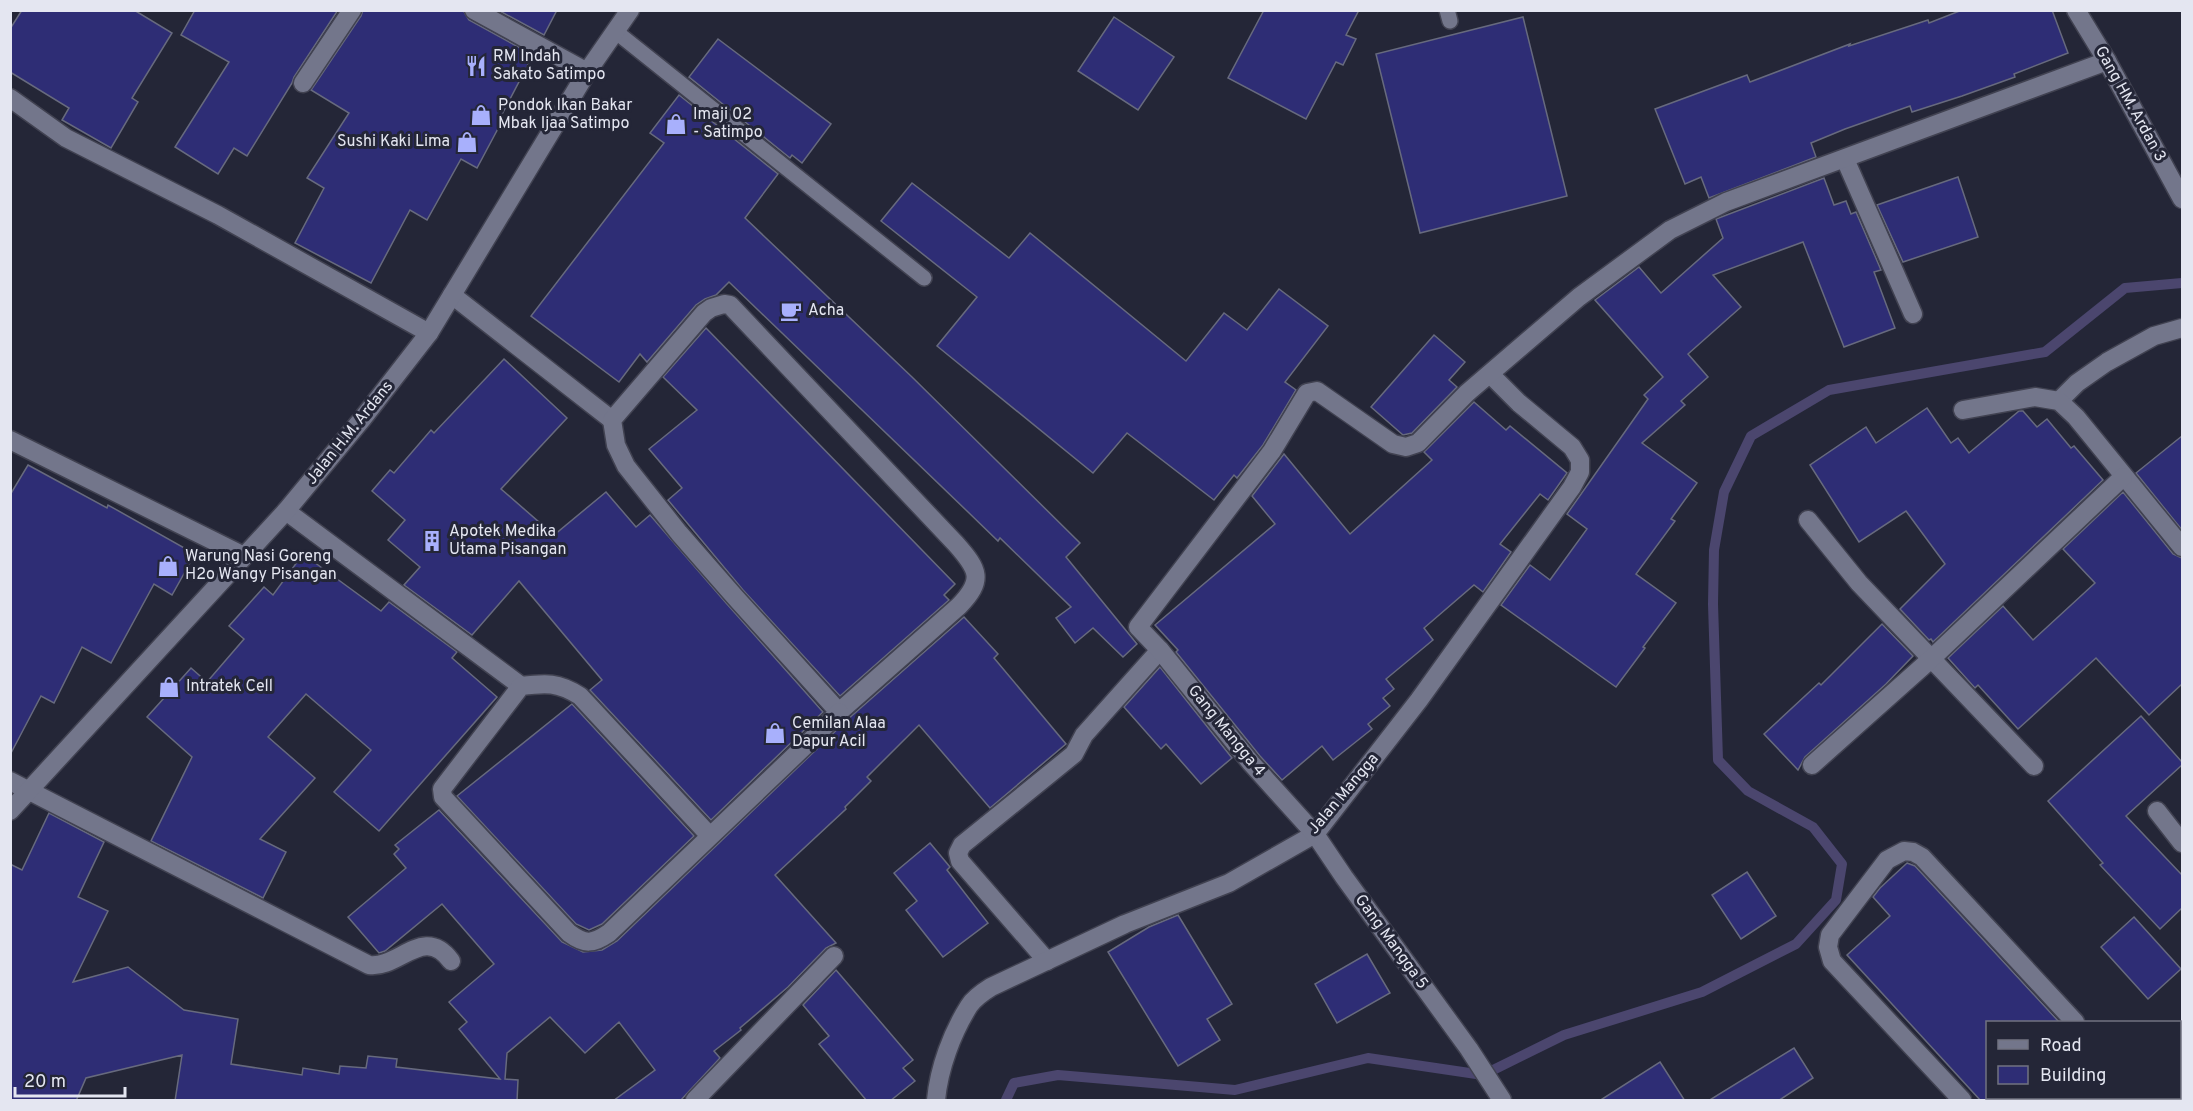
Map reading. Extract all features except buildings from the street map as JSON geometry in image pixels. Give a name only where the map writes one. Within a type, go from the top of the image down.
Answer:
[{"type":"street","points":[[303,83],[352,10]]},
{"type":"street","points":[[474,10],[587,72]]},
{"type":"street","name":"Jalan H.M. Ardans","points":[[10,811],[286,511],[429,333],[587,72],[630,10]]},
{"type":"street","name":"Gang HM. Ardan 3","points":[[2076,10],[2107,61],[2182,199]]},
{"type":"street","points":[[1490,374],[1579,297],[1670,230],[1726,202],[2107,61]]},
{"type":"street","points":[[10,98],[66,138],[218,215],[429,333]]},
{"type":"street","points":[[1845,159],[1913,314]]},
{"type":"street","points":[[452,295],[612,420],[616,445],[626,466],[728,589],[839,712]]},
{"type":"street","points":[[521,686],[446,783],[441,794],[569,933],[580,941],[598,941],[839,712],[971,594],[976,582],[976,571],[970,560],[730,305],[718,305],[704,313],[612,420]]},
{"type":"street","points":[[2059,401],[2077,383],[2107,362],[2154,336],[2182,328]]},
{"type":"street","name":"Gang Mangga 4","points":[[1316,834],[1251,763],[1160,650],[1138,627],[1272,450],[1307,393],[1317,391],[1393,444],[1406,447],[1418,443],[1467,393],[1490,374]]},
{"type":"street","name":"Jalan Mangga","points":[[936,1101],[941,1071],[953,1038],[970,1004],[991,987],[1125,924],[1229,883],[1316,834],[1426,691],[1572,487],[1580,472],[1580,460],[1572,447],[1519,403],[1490,374]]},
{"type":"street","points":[[1963,410],[2035,397],[2059,401],[2076,417],[2182,546]]},
{"type":"street","points":[[10,440],[244,556]]},
{"type":"street","points":[[1812,765],[1931,659],[2123,477]]},
{"type":"street","points":[[286,511],[521,686],[545,683],[565,686],[580,696],[710,836]]},
{"type":"street","points":[[1808,520],[1859,583],[2034,766]]},
{"type":"street","points":[[1047,962],[960,861],[958,853],[962,846],[1074,754],[1084,735],[1160,650]]},
{"type":"street","points":[[10,781],[369,965],[384,964],[411,950],[424,947],[437,948],[451,961]]},
{"type":"street","points":[[2157,812],[2182,843]]},
{"type":"street","name":"Gang Mangga 5","points":[[1316,834],[1344,877],[1468,1049],[1502,1101]]},
{"type":"street","points":[[1962,1101],[1832,961],[1828,947],[1830,935],[1887,860],[1904,851],[1913,852],[1922,857],[2073,1021]]},
{"type":"street","points":[[695,1101],[834,956]]},
{"type":"lane","points":[[615,30],[924,278]]},
{"type":"waterway","points":[[1006,1100],[1014,1083],[1058,1075],[1235,1090],[1368,1058],[1483,1075],[1564,1035],[1702,992],[1796,944],[1836,900],[1842,864],[1813,827],[1748,791],[1718,760],[1713,604],[1714,550],[1724,492],[1751,436],[1829,390],[2045,352],[2125,288],[2182,283]]},
{"type":"place","name":"RM Indah Sakato Satimpo","points":[[476,66]]},
{"type":"place","name":"Pondok Ikan Bakar Mbak Ijaa Satimpo","points":[[481,115]]},
{"type":"place","name":"Imaji 02 - Satimpo","points":[[676,124]]},
{"type":"place","name":"Sushi Kaki Lima","points":[[467,142]]},
{"type":"place","name":"Acha","points":[[791,311]]},
{"type":"place","name":"Apotek Medika Utama Pisangan","points":[[432,541]]},
{"type":"place","name":"Warung Nasi Goreng H2o Wangy Pisangan","points":[[168,566]]},
{"type":"place","name":"Intratek Cell","points":[[169,687]]},
{"type":"place","name":"Cemilan Alaa Dapur Acil","points":[[775,733]]}]
